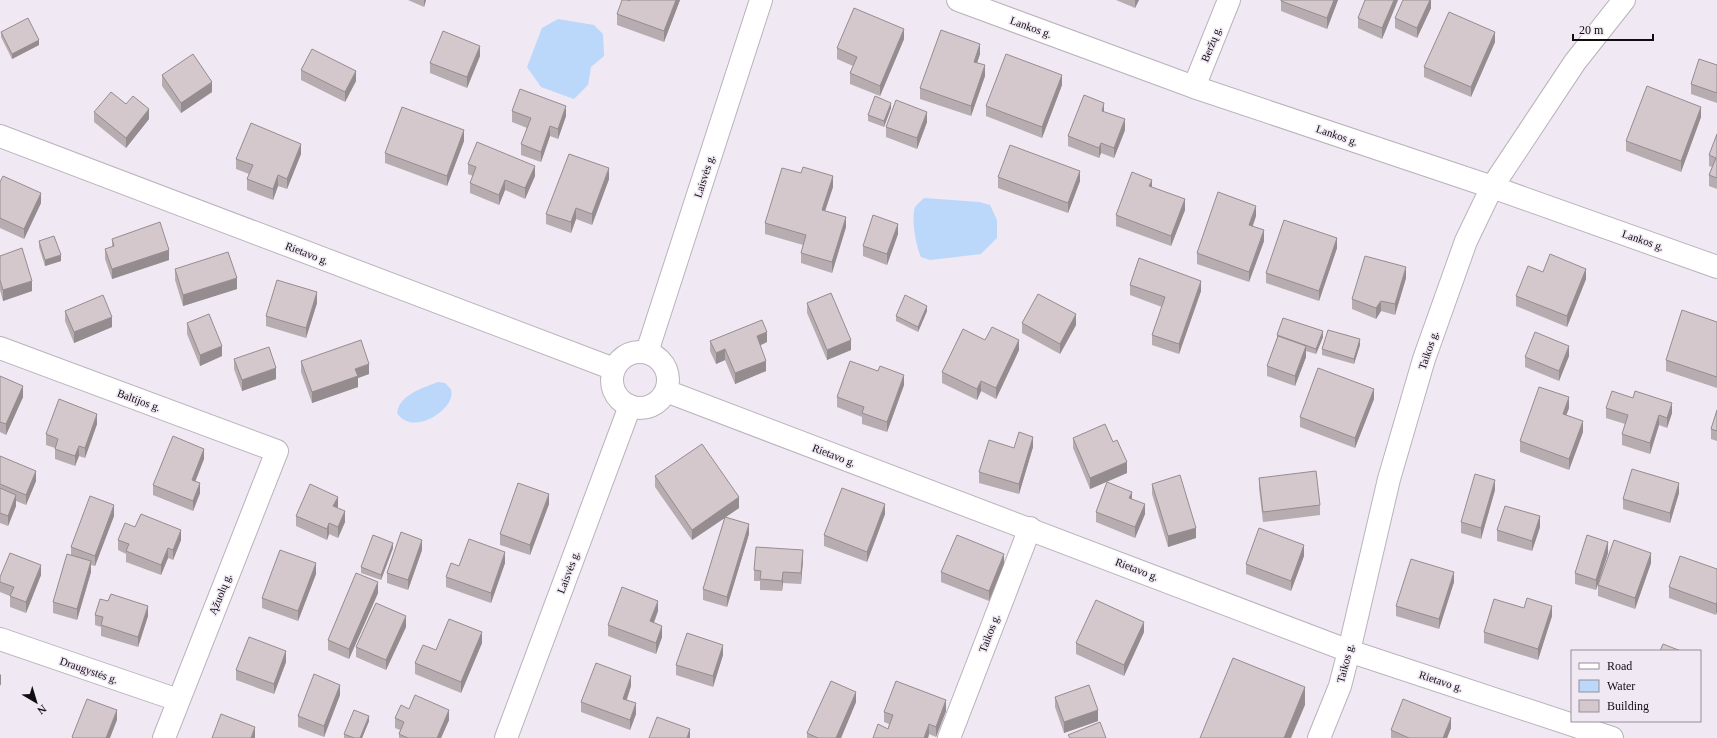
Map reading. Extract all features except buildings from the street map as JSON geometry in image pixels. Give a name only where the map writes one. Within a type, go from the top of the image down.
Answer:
[{"type":"street","name":"Laisvės g.","points":[[647,352],[761,0]]},
{"type":"street","name":"Lankos g.","points":[[958,0],[1194,87],[1492,187],[1717,266]]},
{"type":"street","name":"Beržų g.","points":[[1194,87],[1229,0]]},
{"type":"street","name":"Taikos g.","points":[[1319,738],[1340,686],[1389,479],[1424,359],[1466,241],[1492,187],[1575,62],[1624,0]]},
{"type":"street","name":"Rietavo g.","points":[[0,136],[614,370]]},
{"type":"street","name":"Baltijos g.","points":[[0,348],[278,451]]},
{"type":"street","points":[[639,351],[647,352],[663,363],[667,372],[668,382],[666,391],[661,398],[647,407],[630,406],[624,403],[614,391],[612,384],[614,370],[624,357],[639,351]]},
{"type":"street","name":"Rietavo g.","points":[[666,391],[1030,528],[1349,651],[1612,738]]},
{"type":"street","name":"Laisvės g.","points":[[506,738],[630,406]]},
{"type":"street","name":"Ąžuolų g.","points":[[164,738],[278,451]]},
{"type":"street","name":"Taikos g.","points":[[949,738],[1030,528]]},
{"type":"street","name":"Draugystės g.","points":[[0,639],[178,700]]},
{"type":"water","points":[[558,19],[594,25],[603,34],[604,56],[591,67],[588,85],[574,99],[541,87],[527,67],[542,28]]},
{"type":"water","points":[[924,198],[979,202],[990,205],[997,220],[997,238],[981,254],[930,260],[921,257],[916,240],[914,212],[915,207]]},
{"type":"water","points":[[438,382],[445,383],[451,390],[451,397],[441,412],[432,418],[413,422],[404,420],[397,413],[399,406],[407,396],[419,389]]}]
